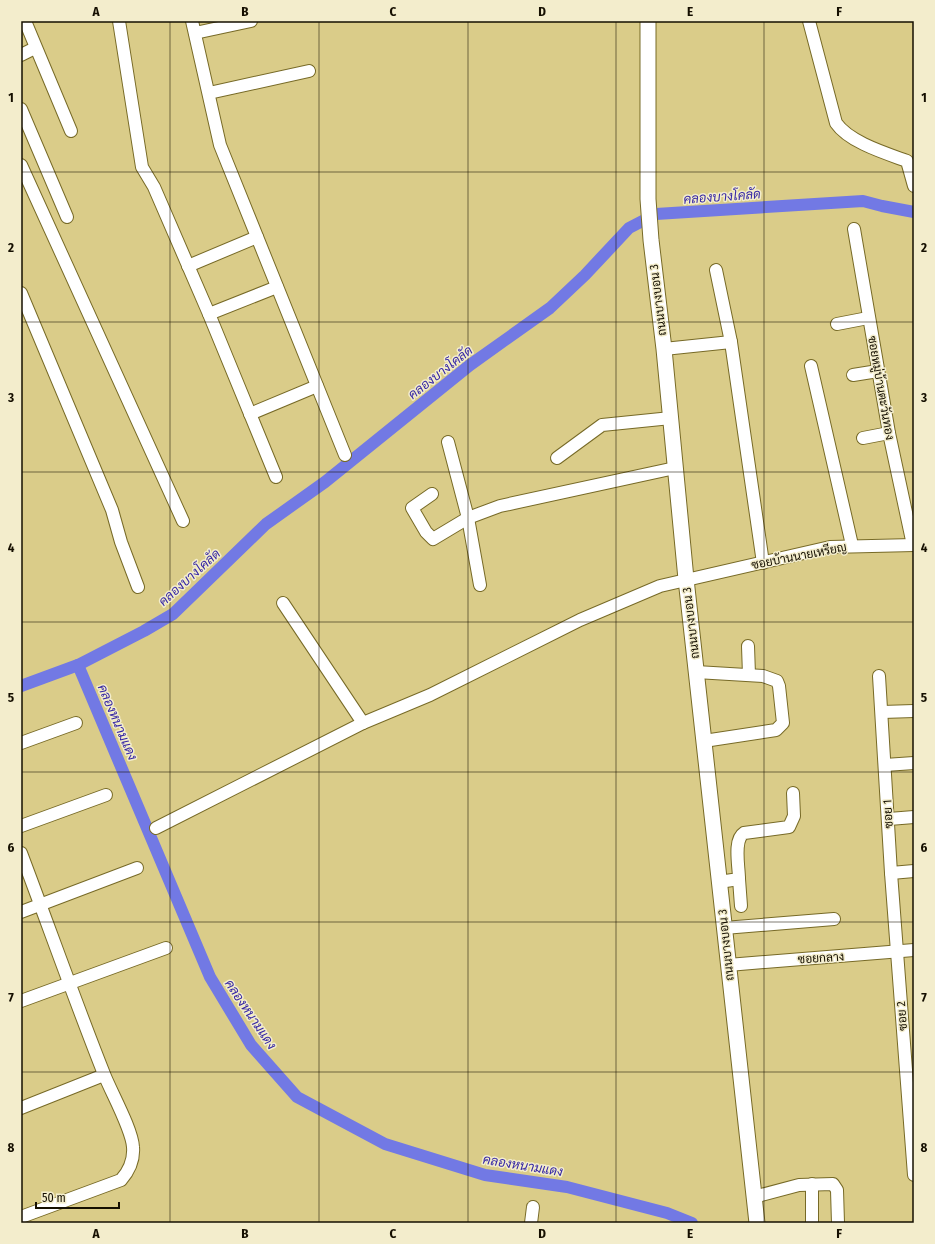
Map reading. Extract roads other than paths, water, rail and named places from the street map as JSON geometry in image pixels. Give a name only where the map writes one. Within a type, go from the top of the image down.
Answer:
[{"type":"main road","name":"ถนนบางบอน 3","points":[[648,21],[648,199],[651,240],[664,349],[696,672],[757,1223]]},
{"type":"street","points":[[25,21],[71,131]]},
{"type":"street","points":[[119,21],[142,167],[154,187],[209,314],[276,477]]},
{"type":"street","points":[[192,21],[220,145],[345,455]]},
{"type":"street","points":[[195,33],[251,21]]},
{"type":"street","points":[[809,21],[836,123],[842,132],[852,138],[907,161],[914,186]]},
{"type":"street","points":[[21,55],[35,48]]},
{"type":"street","points":[[209,93],[309,71]]},
{"type":"street","points":[[21,109],[67,217]]},
{"type":"street","points":[[21,165],[183,521]]},
{"type":"street","name":"ซอยหมู่บ้านตะวันทอง","points":[[854,230],[889,433],[914,545]]},
{"type":"street","points":[[188,266],[257,237]]},
{"type":"street","points":[[716,270],[731,342],[763,563]]},
{"type":"street","points":[[209,314],[277,287]]},
{"type":"street","points":[[21,295],[112,510],[121,542],[138,587]]},
{"type":"street","points":[[837,324],[868,318]]},
{"type":"street","points":[[664,349],[731,342]]},
{"type":"street","points":[[811,366],[852,545]]},
{"type":"street","points":[[853,375],[878,371]]},
{"type":"street","points":[[250,414],[317,386]]},
{"type":"street","points":[[557,458],[602,425],[671,418]]},
{"type":"street","points":[[863,438],[889,433]]},
{"type":"street","points":[[448,442],[468,518],[480,585]]},
{"type":"street","points":[[432,494],[412,506],[431,538],[468,518],[500,506],[676,468]]},
{"type":"street","name":"ซอยบ้านนายเหรียญ","points":[[156,828],[363,724],[430,695],[580,620],[660,586],[823,549],[852,545],[914,545]]},
{"type":"street","points":[[283,602],[363,724]]},
{"type":"street","points":[[748,646],[749,675]]},
{"type":"street","points":[[696,672],[763,676],[777,681],[779,686],[783,723],[776,730],[704,741]]},
{"type":"street","name":"ซอย 1","points":[[879,676],[897,952]]},
{"type":"street","points":[[882,712],[914,711]]},
{"type":"street","points":[[21,743],[76,723]]},
{"type":"street","points":[[885,765],[914,763]]},
{"type":"street","points":[[741,906],[738,842],[740,836],[744,833],[789,826],[794,816],[793,793]]},
{"type":"street","points":[[21,826],[106,795]]},
{"type":"street","points":[[888,819],[914,817]]},
{"type":"street","points":[[21,853],[104,1075],[134,1146],[128,1173],[121,1180],[21,1217]]},
{"type":"street","points":[[21,912],[137,868]]},
{"type":"street","points":[[891,873],[914,871]]},
{"type":"street","points":[[719,882],[739,879]]},
{"type":"street","points":[[724,928],[834,919]]},
{"type":"street","points":[[21,1001],[166,948]]},
{"type":"street","name":"ซอยกลาง","points":[[728,965],[914,950]]},
{"type":"street","name":"ซอย 2","points":[[897,952],[908,1026],[914,1175]]},
{"type":"street","points":[[21,1108],[104,1075]]},
{"type":"street","points":[[812,1184],[812,1223]]},
{"type":"street","points":[[754,1197],[799,1185],[833,1184],[836,1186],[838,1223]]},
{"type":"street","points":[[531,1223],[533,1207]]},
{"type":"waterway","name":"คลองบางโคลัด","points":[[21,686],[78,665],[144,631],[173,614],[266,524],[325,482],[470,365],[550,308],[585,275],[629,228],[656,214],[863,201],[914,212]]},
{"type":"waterway","name":"คลองหนามแดง","points":[[78,665],[210,977],[251,1045],[297,1097],[385,1144],[485,1175],[567,1187],[667,1213],[692,1223]]}]
